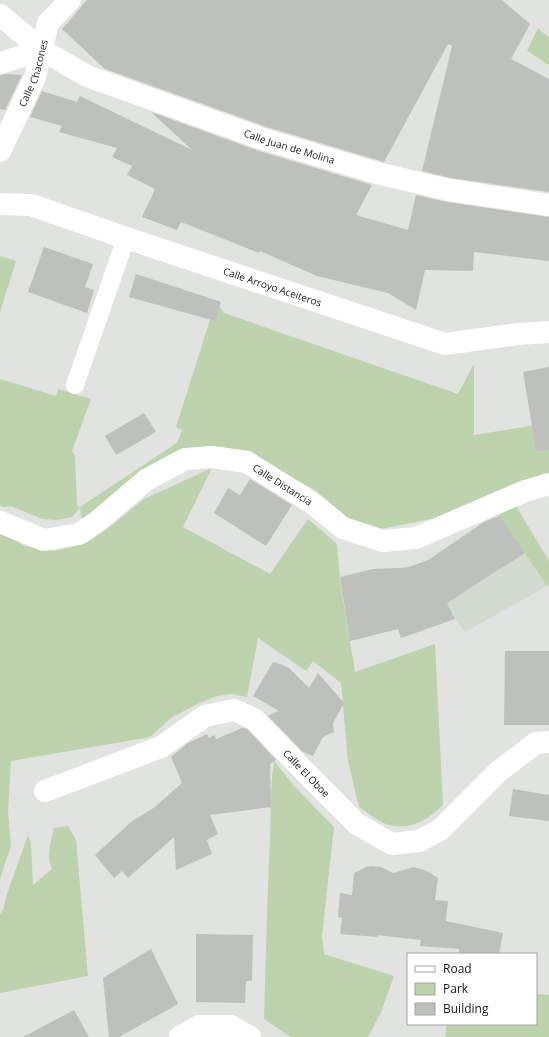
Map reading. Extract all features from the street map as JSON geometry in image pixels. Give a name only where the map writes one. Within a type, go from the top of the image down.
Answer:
[{"type":"street","name":"Calle Chacones","points":[[0,151],[35,77],[48,23],[70,0]]},
{"type":"street","name":"Calle Juan de Molina","points":[[0,15],[42,50],[87,76],[263,139],[377,172],[449,190],[549,205]]},
{"type":"street","points":[[0,63],[42,50]]},
{"type":"street","name":"Calle Arroyo Aceiteros","points":[[0,204],[31,205],[445,344],[518,334],[549,332]]},
{"type":"street","name":"Calle Distancia","points":[[0,522],[44,540],[78,534],[98,521],[146,480],[185,459],[212,457],[247,462],[312,503],[344,528],[383,541],[416,538],[525,491],[549,484]]},
{"type":"street","name":"Calle El Oboe","points":[[45,791],[161,747],[205,716],[234,710],[254,718],[357,824],[392,844],[419,841],[440,830],[499,770],[536,743],[549,742]]},
{"type":"street","points":[[180,1037],[199,1026],[231,1026],[250,1037]]},
{"type":"lane","points":[[75,384],[126,238]]},
{"type":"shaded area","points":[[498,513],[547,586],[465,632],[455,619],[421,565]]},
{"type":"green space","points":[[538,28],[549,38],[549,65],[527,51]]},
{"type":"green space","points":[[0,256],[16,261],[0,312]]},
{"type":"green space","points":[[216,301],[224,313],[458,394],[474,364],[474,435],[549,423],[549,475],[465,512],[381,529],[349,519],[316,491],[245,450],[213,448],[82,521],[80,508],[72,517],[56,520],[42,519],[11,506],[4,507],[0,505],[0,379],[56,396],[58,389],[91,399],[72,451],[75,456],[77,506],[80,507],[177,443],[182,430],[176,427]]},
{"type":"green space","points":[[212,468],[183,527],[270,574],[308,519],[337,544],[340,581],[355,672],[435,644],[443,805],[425,819],[412,825],[405,826],[385,824],[359,807],[348,761],[341,683],[313,661],[306,671],[258,638],[247,697],[232,694],[217,696],[195,705],[171,718],[150,737],[11,761],[8,811],[11,846],[0,879],[0,532],[25,546],[56,551],[86,543],[111,526],[144,499]]},
{"type":"green space","points":[[515,504],[549,561],[549,585],[547,586],[498,513]]},
{"type":"green space","points":[[274,761],[293,785],[334,827],[322,936],[324,954],[394,976],[381,1012],[368,1037],[291,1037],[264,1019],[271,790]]},
{"type":"green space","points":[[68,826],[76,840],[88,976],[0,993],[0,914],[3,910],[7,894],[28,835],[31,844],[33,885],[52,869],[49,854],[54,828]]},
{"type":"green space","points":[[537,994],[549,995],[549,1037],[445,1037],[447,1025],[537,1025]]},
{"type":"building","points":[[87,0],[502,0],[530,24],[511,59],[549,79],[549,192],[451,178],[422,171],[452,46],[448,44],[384,162],[267,127],[105,69],[62,29]]},
{"type":"building","points":[[0,75],[22,75],[5,110],[0,109]]},
{"type":"building","points":[[42,91],[77,102],[80,96],[192,150],[151,112],[259,151],[372,185],[356,215],[408,230],[416,195],[447,202],[549,217],[549,261],[474,252],[473,271],[425,270],[416,310],[388,293],[317,276],[260,251],[259,253],[181,222],[177,230],[142,217],[155,189],[127,175],[132,166],[112,157],[117,148],[59,132],[62,126],[30,117]]},
{"type":"building","points":[[44,247],[93,264],[85,287],[94,290],[87,313],[28,292]]},
{"type":"building","points":[[136,274],[221,302],[215,321],[129,297]]},
{"type":"building","points":[[549,367],[549,450],[536,451],[523,372]]},
{"type":"building","points":[[144,413],[156,432],[116,455],[105,436]]},
{"type":"building","points":[[250,479],[292,505],[266,546],[214,513],[228,488],[240,495]]},
{"type":"building","points":[[500,516],[525,553],[447,603],[455,619],[401,638],[398,629],[350,641],[340,577],[373,569],[409,567],[428,560],[484,522]]},
{"type":"building","points":[[505,651],[549,651],[549,725],[504,725]]},
{"type":"building","points":[[273,662],[289,668],[309,688],[318,673],[344,703],[333,723],[334,732],[323,737],[313,756],[303,752],[268,716],[279,711],[253,696]]},
{"type":"building","points":[[242,728],[247,729],[276,760],[270,764],[271,807],[210,815],[218,834],[207,840],[212,854],[176,870],[174,837],[128,878],[122,871],[114,878],[95,855],[131,822],[155,807],[182,783],[171,757],[188,743],[207,734],[209,738],[214,735],[216,739]]},
{"type":"building","points":[[513,789],[549,795],[549,821],[509,816]]},
{"type":"building","points":[[366,867],[381,867],[393,873],[414,867],[427,871],[438,878],[435,900],[448,901],[446,921],[503,933],[499,953],[459,953],[459,949],[420,946],[421,940],[377,935],[377,937],[340,934],[342,918],[338,917],[340,893],[352,895],[354,873]]},
{"type":"building","points":[[196,934],[253,935],[252,981],[246,981],[245,1003],[196,1002]]},
{"type":"building","points":[[151,949],[178,1004],[119,1037],[109,1037],[103,978]]},
{"type":"building","points":[[74,1010],[89,1037],[23,1037]]}]
